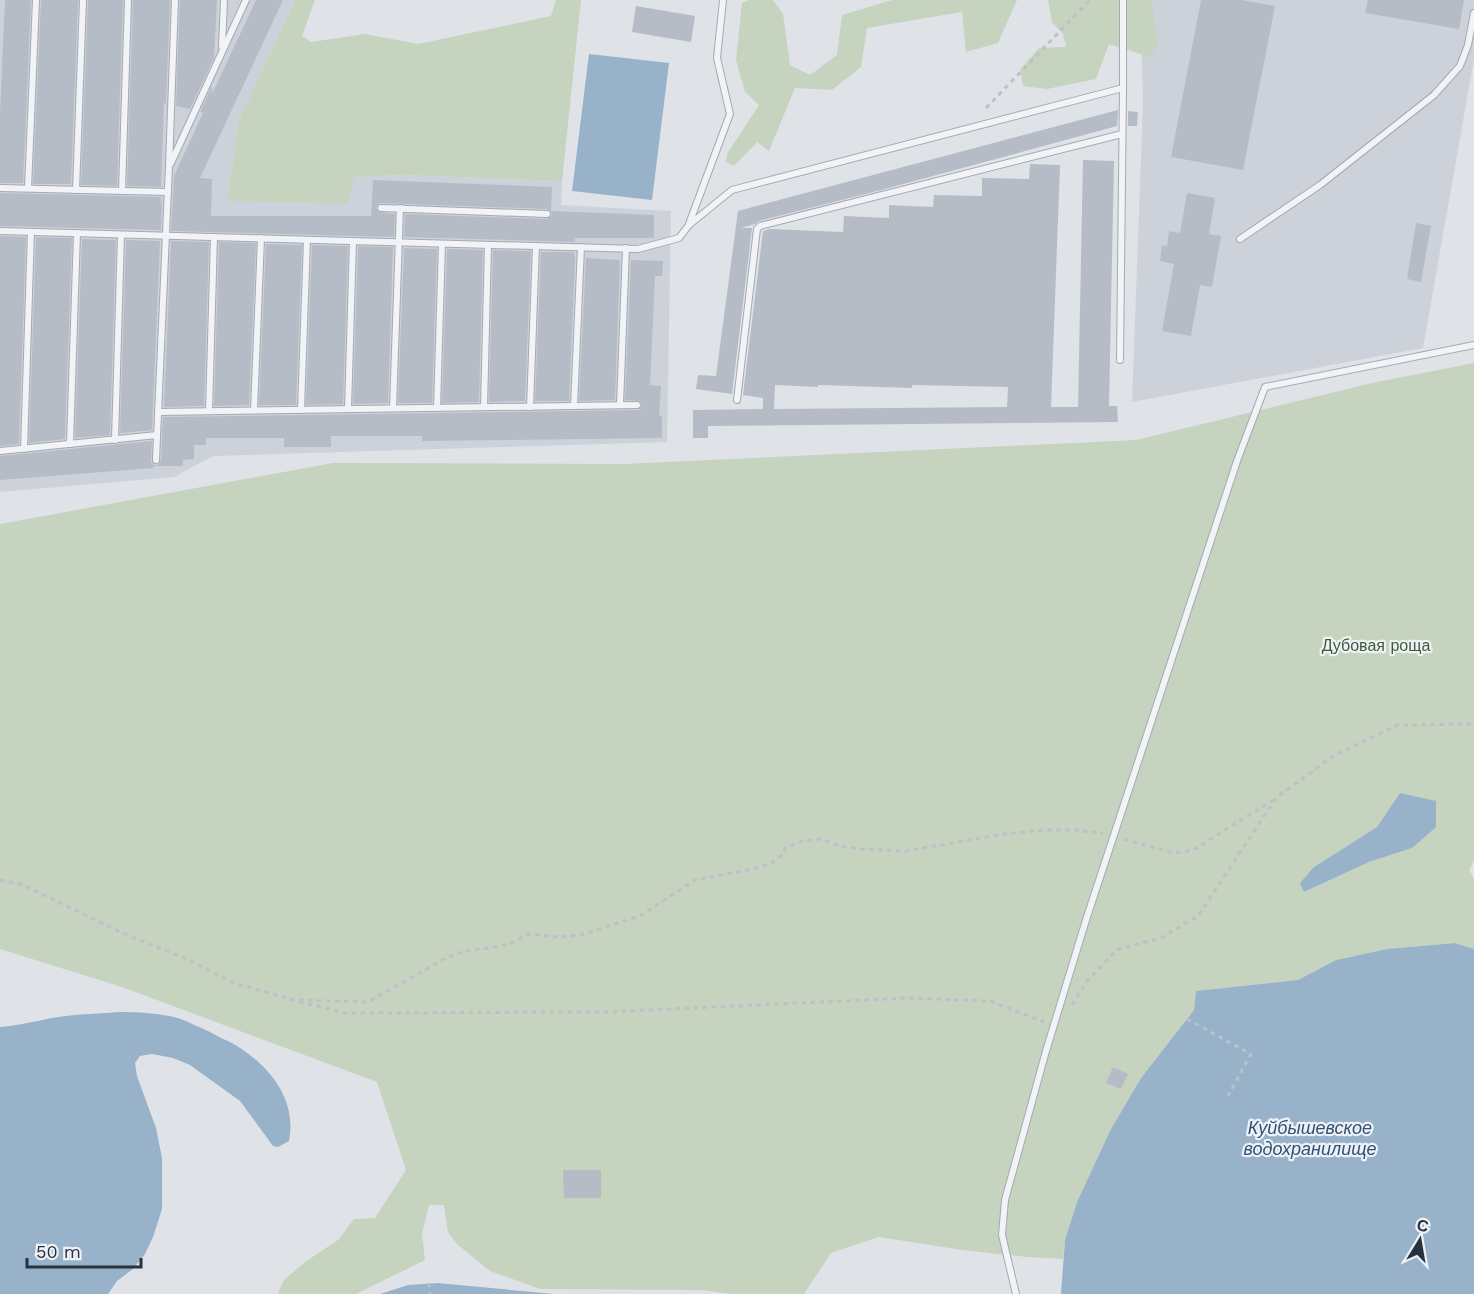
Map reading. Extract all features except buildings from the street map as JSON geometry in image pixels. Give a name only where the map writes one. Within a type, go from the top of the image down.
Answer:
[{"type":"lane","points":[[28,188],[36,0]]},
{"type":"lane","points":[[76,190],[83,0]]},
{"type":"lane","points":[[122,191],[128,0]]},
{"type":"lane","points":[[156,460],[170,166],[175,0]]},
{"type":"lane","points":[[222,51],[224,0]]},
{"type":"lane","points":[[170,166],[246,0]]},
{"type":"lane","points":[[0,231],[638,249],[679,238],[688,225],[730,114],[717,58],[723,0]]},
{"type":"lane","points":[[1120,360],[1123,0]]},
{"type":"lane","points":[[1240,239],[1320,185],[1434,95],[1460,66],[1468,45],[1474,13]]},
{"type":"lane","points":[[688,225],[732,190],[1123,88]]},
{"type":"lane","points":[[737,400],[756,240],[760,226],[1122,134]]},
{"type":"lane","points":[[0,188],[168,192]]},
{"type":"lane","points":[[381,208],[547,214]]},
{"type":"lane","points":[[393,408],[400,208]]},
{"type":"lane","points":[[24,449],[31,232]]},
{"type":"lane","points":[[70,444],[77,233]]},
{"type":"lane","points":[[115,440],[121,235]]},
{"type":"lane","points":[[209,411],[214,237]]},
{"type":"lane","points":[[254,410],[261,238]]},
{"type":"lane","points":[[301,410],[308,240]]},
{"type":"lane","points":[[348,409],[353,241]]},
{"type":"lane","points":[[437,408],[442,244]]},
{"type":"lane","points":[[484,407],[488,245]]},
{"type":"lane","points":[[531,406],[536,246]]},
{"type":"lane","points":[[574,406],[581,248]]},
{"type":"lane","points":[[620,405],[626,248]]},
{"type":"lane","points":[[1016,1294],[1002,1235],[1005,1200],[1086,920],[1237,461],[1265,387],[1474,345]]},
{"type":"lane","points":[[158,412],[637,405]]},
{"type":"lane","points":[[0,451],[157,435]]},
{"type":"path","points":[[987,108],[1089,0]]},
{"type":"path","points":[[294,1000],[368,1002],[446,958],[465,951],[512,943],[528,934],[560,937],[580,934],[640,916],[695,880],[770,864],[781,856],[786,847],[802,841],[820,839],[860,849],[905,851],[1004,834],[1074,830],[1114,835],[1174,853],[1193,850],[1276,798],[1333,756],[1398,725],[1474,724]]},
{"type":"path","points":[[1070,1009],[1087,981],[1119,949],[1161,938],[1198,916],[1276,798]]},
{"type":"path","points":[[0,880],[23,885],[234,982],[345,1013],[607,1012],[906,998],[990,1001],[1054,1026]]},
{"type":"path","points":[[1187,1019],[1251,1054],[1228,1096]]},
{"type":"path","points":[[429,1283],[430,1294]]},
{"type":"shaded area","points":[[0,0],[295,0],[239,120],[227,201],[353,177],[401,175],[562,181],[561,205],[671,211],[667,442],[213,456],[174,477],[0,492]]},
{"type":"shaded area","points":[[1140,0],[1474,0],[1474,59],[1423,348],[1132,402],[1143,103]]},
{"type":"green space","points":[[295,0],[315,0],[302,36],[311,42],[365,34],[418,44],[551,16],[556,0],[581,0],[562,181],[401,175],[354,177],[348,203],[227,201],[239,120]]},
{"type":"green space","points":[[749,0],[773,0],[783,14],[790,65],[810,75],[837,55],[842,15],[892,0],[1017,0],[998,43],[966,52],[962,12],[867,28],[861,67],[832,90],[795,88],[769,151],[757,142],[734,166],[726,162],[727,154],[759,105],[745,92],[736,60],[742,3]]},
{"type":"green space","points":[[1048,0],[1151,0],[1158,44],[1150,57],[1109,44],[1096,79],[1047,89],[1023,86],[1020,70],[1039,48],[1066,47],[1063,34],[1052,22]]},
{"type":"green space","name":"Дубовая роща","points":[[1474,363],[1474,860],[1469,870],[1474,879],[1474,949],[1455,943],[1387,949],[1336,960],[1298,980],[1196,991],[1194,1010],[1141,1078],[1111,1129],[1077,1202],[1065,1240],[1063,1259],[962,1250],[879,1237],[831,1253],[804,1294],[731,1294],[702,1290],[540,1289],[490,1271],[457,1244],[448,1232],[444,1205],[429,1205],[422,1234],[425,1260],[356,1294],[278,1294],[284,1280],[305,1262],[338,1240],[354,1219],[375,1218],[406,1170],[377,1082],[122,987],[0,949],[0,524],[333,463],[624,464],[1136,440],[1372,383]],"holes":[[[1400,794],[1436,802],[1412,848],[1369,862],[1304,892],[1314,867],[1377,827]]]},
{"type":"water","points":[[589,54],[669,63],[652,200],[572,191]]},
{"type":"water","points":[[1400,793],[1436,801],[1436,827],[1412,848],[1369,862],[1304,892],[1300,883],[1314,867],[1377,827]]},
{"type":"water","name":"Куйбышевское водохранилище","points":[[1455,943],[1474,949],[1474,1294],[1061,1294],[1065,1240],[1077,1202],[1111,1129],[1141,1078],[1194,1010],[1196,991],[1298,980],[1336,960],[1387,949]]},
{"type":"water","points":[[118,1012],[148,1013],[178,1018],[212,1033],[249,1054],[270,1074],[285,1098],[289,1111],[289,1141],[278,1147],[273,1146],[240,1101],[190,1065],[173,1058],[152,1054],[140,1056],[135,1063],[137,1076],[156,1128],[162,1158],[162,1209],[145,1254],[133,1269],[117,1281],[108,1294],[0,1294],[0,1027],[65,1016]]},
{"type":"water","points":[[438,1283],[554,1294],[380,1294],[408,1285]]}]
